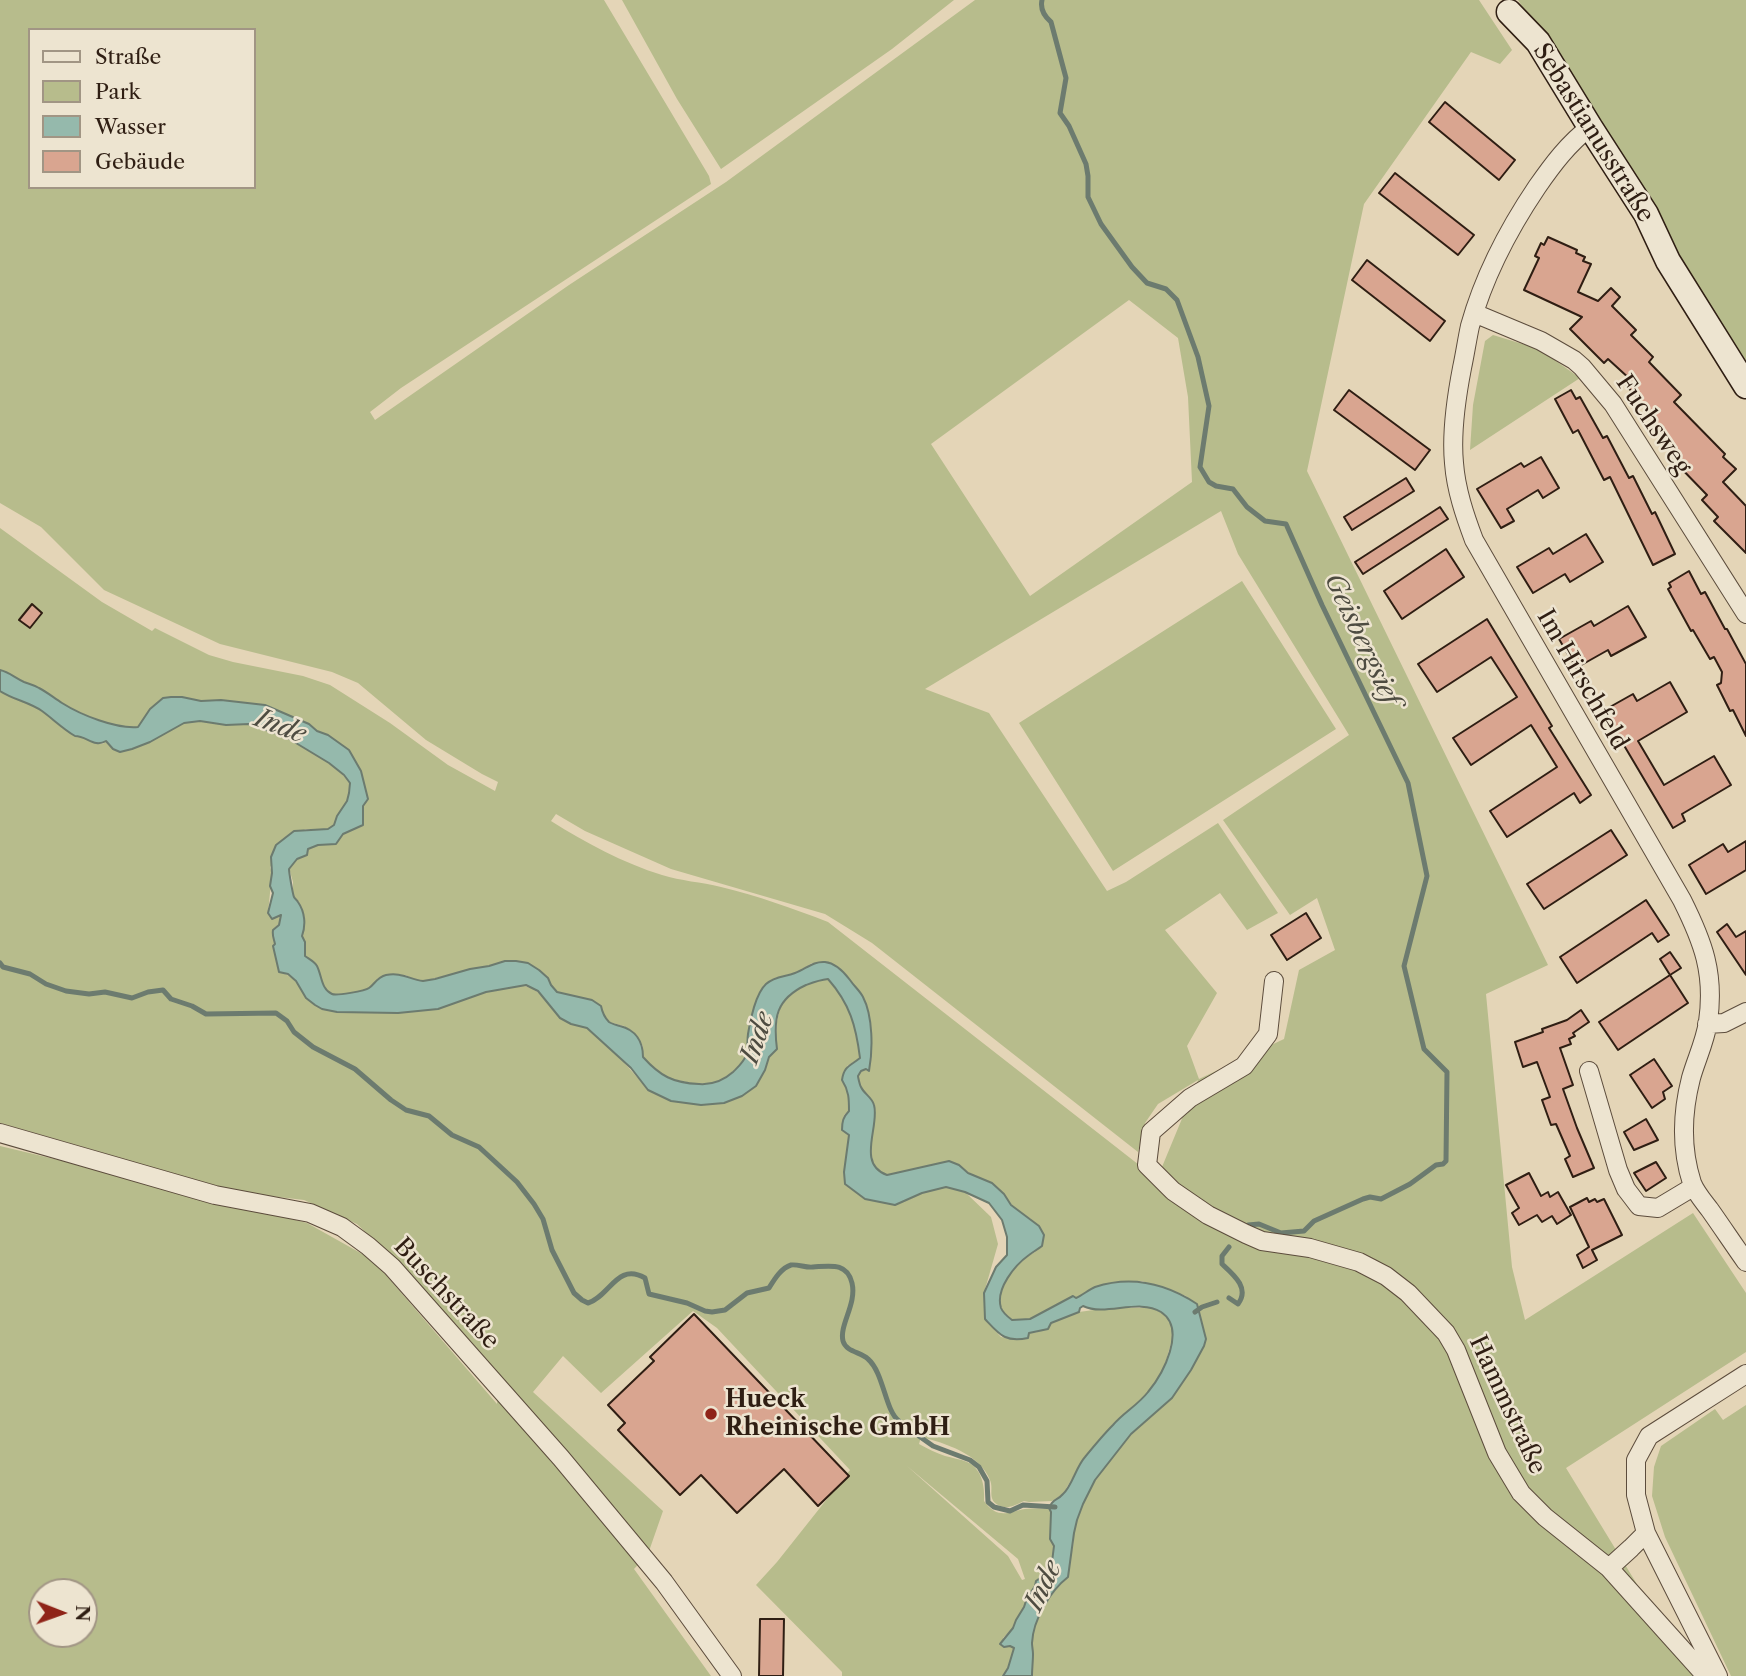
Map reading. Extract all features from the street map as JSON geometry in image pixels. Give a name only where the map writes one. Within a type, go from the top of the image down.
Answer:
[{"type":"main road","name":"Sebastianusstraße","points":[[1505,6],[1538,42],[1584,131],[1646,215],[1668,261],[1746,386]]},
{"type":"street","name":"Im Hirschfeld","points":[[1584,131],[1574,139],[1528,200],[1502,245],[1474,313],[1456,396],[1453,448],[1456,485],[1474,540],[1488,566],[1697,929],[1705,953],[1710,1000],[1707,1024],[1692,1077],[1683,1125],[1686,1160],[1693,1187],[1746,1262]]},
{"type":"street","name":"Fuchsweg","points":[[1474,313],[1541,341],[1582,367],[1613,404],[1746,614]]},
{"type":"street","name":"Hammstraße","points":[[1274,981],[1268,1034],[1244,1066],[1190,1098],[1151,1132],[1147,1165],[1173,1191],[1208,1215],[1245,1234],[1262,1241],[1310,1248],[1359,1262],[1386,1276],[1408,1293],[1446,1333],[1456,1350],[1497,1453],[1521,1493],[1545,1517],[1609,1568],[1706,1676]]},
{"type":"street","points":[[1707,1024],[1724,1023],[1746,1012]]},
{"type":"street","points":[[1588,1072],[1618,1170],[1626,1189],[1639,1206],[1658,1208],[1693,1187]]},
{"type":"street","name":"Buschstraße","points":[[0,1133],[215,1195],[310,1213],[342,1227],[368,1246],[392,1267],[561,1458],[664,1581],[732,1676]]},
{"type":"street","points":[[1718,1676],[1646,1532],[1636,1495],[1636,1460],[1649,1436],[1746,1374]]},
{"type":"street","points":[[1609,1568],[1646,1532]]},
{"type":"green space","points":[[0,0],[604,0],[709,176],[711,184],[401,388],[370,412],[375,420],[569,285],[726,182],[975,0],[1479,0],[1512,50],[1500,64],[1471,52],[1364,204],[1307,471],[1548,965],[1486,994],[1512,1267],[1525,1320],[1693,1213],[1746,1293],[1746,1352],[1566,1468],[1693,1676],[1032,1676],[1031,1644],[1035,1627],[1044,1603],[1059,1584],[1073,1548],[1077,1520],[1095,1480],[1131,1434],[1172,1398],[1204,1346],[1204,1331],[1186,1296],[1142,1281],[1089,1290],[1030,1319],[1012,1320],[1007,1316],[1000,1299],[1005,1283],[1022,1261],[1035,1252],[1031,1219],[1017,1210],[997,1189],[959,1165],[932,1164],[887,1175],[876,1167],[871,1149],[872,1100],[860,1087],[858,1076],[860,1071],[869,1070],[872,1055],[870,1030],[862,995],[844,972],[812,963],[796,973],[775,978],[763,986],[752,1014],[746,1056],[741,1064],[723,1080],[696,1084],[672,1079],[656,1071],[643,1057],[643,1046],[632,1031],[609,1022],[592,1000],[557,992],[539,970],[495,964],[423,981],[406,975],[378,978],[368,990],[337,996],[329,993],[320,980],[318,968],[305,956],[302,936],[305,925],[299,902],[293,897],[289,868],[308,849],[318,845],[336,844],[343,834],[356,828],[364,819],[363,806],[368,799],[349,750],[309,724],[265,705],[171,697],[163,698],[150,709],[138,727],[111,725],[69,707],[57,723],[75,736],[99,744],[105,741],[120,752],[146,744],[178,725],[189,722],[249,724],[274,732],[304,747],[331,765],[350,783],[347,801],[334,825],[328,829],[305,829],[270,867],[272,873],[268,913],[276,917],[281,915],[280,922],[273,930],[273,946],[279,972],[294,980],[314,1004],[338,1012],[406,1012],[505,987],[528,987],[534,989],[563,1019],[585,1027],[600,1039],[648,1090],[724,1103],[742,1096],[756,1086],[769,1057],[777,1049],[777,1022],[784,1000],[800,986],[827,979],[851,1016],[860,1058],[847,1066],[849,1111],[844,1115],[842,1130],[849,1134],[848,1144],[908,1200],[946,1187],[965,1192],[991,1217],[998,1244],[984,1293],[985,1319],[1001,1337],[1019,1340],[1029,1333],[1038,1332],[1051,1323],[1079,1312],[1108,1308],[1152,1308],[1164,1314],[1174,1333],[1163,1371],[1147,1394],[1114,1423],[1082,1461],[1063,1494],[1052,1501],[1024,1501],[1008,1507],[998,1505],[992,1497],[990,1480],[978,1463],[951,1446],[921,1437],[919,1444],[942,1455],[967,1462],[976,1469],[983,1484],[984,1501],[994,1511],[1003,1513],[1049,1508],[1051,1512],[1050,1528],[1054,1546],[1051,1571],[1036,1583],[1013,1628],[1003,1638],[1006,1647],[1014,1647],[1003,1676],[842,1676],[842,1672],[756,1585],[850,1470],[717,1328],[693,1311],[601,1393],[563,1356],[533,1392],[663,1511],[648,1554],[634,1569],[711,1676],[0,1676],[0,1146],[307,1223],[373,1260],[497,1404],[499,1379],[421,1286],[357,1224],[304,1200],[219,1190],[0,1123],[0,691],[30,705],[0,676],[0,528],[102,602],[152,631],[155,628],[209,655],[303,676],[330,685],[390,723],[448,765],[495,791],[498,782],[426,740],[358,683],[332,672],[220,644],[104,590],[41,527],[0,503]],"holes":[[[1129,300],[1178,338],[1188,397],[1192,482],[1030,596],[931,444]],[[1221,511],[1238,554],[1349,735],[1223,820],[1290,915],[1317,898],[1335,950],[1299,970],[1284,1039],[1199,1079],[1187,1046],[1217,993],[1165,930],[1220,893],[1247,930],[1278,913],[1218,823],[1126,882],[1107,891],[989,713],[925,689]],[[556,814],[585,831],[671,869],[825,914],[872,943],[1138,1152],[1145,1123],[1158,1104],[1198,1080],[1157,1179],[828,922],[748,894],[669,877],[633,865],[551,821]],[[907,1466],[1018,1559],[1025,1579],[1022,1580],[1008,1556]]]},
{"type":"green space","points":[[622,0],[954,0],[892,49],[721,169],[677,99]]},
{"type":"green space","points":[[1518,0],[1746,0],[1746,364]]},
{"type":"green space","points":[[1493,335],[1539,349],[1580,378],[1470,450],[1473,405],[1485,341]]},
{"type":"green space","points":[[1242,581],[1336,729],[1113,871],[1019,723]]},
{"type":"green space","points":[[1746,1405],[1746,1676],[1731,1676],[1665,1537],[1652,1496],[1654,1467],[1661,1446],[1715,1409],[1723,1420]]},
{"type":"water","name":"Inde","points":[[0,670],[37,687],[79,712],[109,723],[138,727],[150,709],[163,698],[221,700],[265,705],[309,724],[349,750],[361,771],[368,799],[363,806],[363,825],[343,834],[336,844],[318,845],[308,849],[307,855],[297,859],[289,869],[294,897],[303,914],[305,956],[316,964],[328,992],[344,994],[366,989],[380,977],[391,974],[423,981],[505,961],[528,963],[548,978],[557,992],[592,1000],[601,1006],[609,1022],[634,1034],[642,1046],[643,1057],[661,1074],[682,1082],[704,1084],[725,1078],[744,1060],[754,1007],[766,984],[817,963],[829,963],[842,971],[860,993],[869,1014],[869,1071],[861,1071],[858,1076],[864,1092],[874,1105],[871,1154],[878,1170],[887,1175],[949,1161],[992,1183],[1011,1205],[1039,1226],[1044,1235],[1042,1246],[1018,1265],[1004,1286],[1000,1301],[1007,1316],[1012,1320],[1030,1319],[1095,1287],[1122,1282],[1160,1286],[1197,1304],[1206,1339],[1204,1346],[1172,1398],[1131,1434],[1095,1480],[1077,1520],[1068,1577],[1049,1598],[1033,1634],[1032,1676],[1003,1676],[1014,1648],[1000,1644],[1013,1628],[1036,1581],[1051,1570],[1054,1546],[1050,1539],[1049,1508],[1066,1491],[1082,1461],[1095,1445],[1154,1384],[1170,1352],[1172,1329],[1169,1320],[1152,1308],[1102,1310],[1083,1306],[1079,1312],[1051,1323],[1048,1329],[1029,1333],[1028,1338],[1014,1339],[1003,1336],[985,1319],[984,1293],[996,1267],[1007,1255],[1007,1237],[1002,1220],[989,1203],[946,1187],[922,1193],[895,1205],[865,1199],[845,1184],[849,1135],[842,1127],[849,1111],[849,1103],[842,1080],[846,1069],[860,1058],[851,1016],[842,997],[828,979],[796,990],[783,1003],[777,1019],[777,1049],[769,1057],[756,1086],[742,1096],[724,1103],[701,1105],[671,1101],[648,1090],[631,1068],[587,1028],[560,1018],[538,991],[526,985],[486,992],[438,1009],[398,1013],[337,1012],[322,1009],[306,998],[296,981],[288,974],[279,972],[273,946],[273,930],[279,925],[281,915],[272,919],[268,913],[273,893],[270,886],[271,857],[276,845],[294,831],[328,829],[334,825],[349,793],[350,783],[344,775],[286,737],[249,724],[226,725],[200,721],[184,723],[150,742],[120,752],[106,741],[98,743],[75,736],[37,708],[0,691]]},
{"type":"building","points":[[1445,102],[1515,160],[1499,180],[1429,122]]},
{"type":"building","points":[[1395,173],[1474,235],[1458,255],[1379,193]]},
{"type":"building","points":[[1548,237],[1577,250],[1576,253],[1585,257],[1583,261],[1591,264],[1578,292],[1598,301],[1611,288],[1620,297],[1612,306],[1636,330],[1631,335],[1653,357],[1649,362],[1681,395],[1674,402],[1725,454],[1723,457],[1736,469],[1723,482],[1746,506],[1746,553],[1714,521],[1718,517],[1702,500],[1707,495],[1676,463],[1680,458],[1664,442],[1668,438],[1653,422],[1656,419],[1626,385],[1631,380],[1608,359],[1604,363],[1570,329],[1582,317],[1524,290],[1539,258],[1535,256],[1541,243],[1544,245]]},
{"type":"building","points":[[1367,260],[1445,321],[1430,341],[1352,280]]},
{"type":"building","points":[[1349,390],[1430,450],[1415,470],[1334,410]]},
{"type":"building","points":[[1571,390],[1576,399],[1580,397],[1603,438],[1607,436],[1629,478],[1633,476],[1652,514],[1655,512],[1675,554],[1653,565],[1610,477],[1604,480],[1578,430],[1573,433],[1555,399]]},
{"type":"building","points":[[1541,457],[1559,488],[1543,498],[1538,490],[1507,509],[1514,521],[1501,528],[1477,489],[1521,463],[1524,467]]},
{"type":"building","points":[[1406,478],[1414,491],[1352,530],[1344,517]]},
{"type":"building","points":[[1440,507],[1448,519],[1363,574],[1355,562]]},
{"type":"building","points":[[1586,534],[1603,562],[1570,582],[1565,574],[1533,593],[1517,567],[1549,548],[1553,554]]},
{"type":"building","points":[[1446,549],[1464,577],[1402,619],[1384,591]]},
{"type":"building","points":[[1689,571],[1701,594],[1705,592],[1746,664],[1746,736],[1717,685],[1721,683],[1722,672],[1714,657],[1710,659],[1693,630],[1691,631],[1668,589],[1671,587],[1669,583]]},
{"type":"building","points":[[32,604],[42,613],[30,628],[19,620]]},
{"type":"building","points":[[1628,606],[1646,637],[1611,656],[1608,650],[1576,668],[1559,639],[1591,621],[1594,626]]},
{"type":"building","points":[[1487,619],[1591,795],[1580,803],[1574,793],[1507,837],[1490,811],[1557,767],[1531,725],[1471,765],[1453,738],[1517,697],[1491,657],[1437,692],[1418,664]]},
{"type":"building","points":[[1670,682],[1687,712],[1638,741],[1664,785],[1714,756],[1731,785],[1682,814],[1685,821],[1673,828],[1601,712],[1633,694],[1637,701]]},
{"type":"building","points":[[1611,830],[1627,855],[1544,909],[1527,884]]},
{"type":"building","points":[[1746,841],[1746,870],[1706,894],[1689,865],[1723,844],[1728,852]]},
{"type":"building","points":[[1646,900],[1669,935],[1658,942],[1652,933],[1577,983],[1560,957]]},
{"type":"building","points":[[1306,913],[1321,938],[1287,960],[1271,935]]},
{"type":"building","points":[[1727,924],[1736,937],[1746,931],[1746,975],[1717,932]]},
{"type":"building","points":[[1670,952],[1681,968],[1670,975],[1660,959]]},
{"type":"building","points":[[1670,975],[1688,1003],[1618,1050],[1599,1022]]},
{"type":"building","points":[[1581,1010],[1589,1022],[1573,1033],[1575,1036],[1569,1039],[1571,1044],[1560,1048],[1573,1085],[1563,1089],[1594,1168],[1573,1177],[1565,1159],[1570,1156],[1556,1124],[1551,1125],[1542,1100],[1550,1097],[1537,1062],[1523,1067],[1515,1042],[1543,1032],[1542,1029],[1567,1020]]},
{"type":"building","points":[[1654,1059],[1672,1086],[1663,1092],[1665,1099],[1652,1108],[1630,1075]]},
{"type":"building","points":[[1646,1119],[1658,1140],[1634,1150],[1624,1132]]},
{"type":"building","points":[[1656,1162],[1666,1178],[1646,1191],[1634,1173]]},
{"type":"building","points":[[1529,1173],[1541,1196],[1548,1192],[1550,1197],[1558,1192],[1571,1215],[1557,1224],[1552,1216],[1542,1222],[1537,1215],[1519,1225],[1512,1213],[1519,1208],[1506,1185]]},
{"type":"building","points":[[1587,1198],[1589,1202],[1604,1199],[1622,1235],[1592,1250],[1597,1260],[1583,1268],[1577,1255],[1589,1247],[1570,1207]]},
{"type":"building","name":"Hueck Rheinische GmbH","points":[[694,1314],[849,1476],[818,1506],[784,1469],[737,1513],[701,1475],[680,1495],[618,1430],[625,1423],[608,1405],[654,1361],[650,1357]]},
{"type":"building","points":[[760,1619],[784,1619],[783,1676],[759,1676]]},
{"type":"waterway","name":"Geisbergsief","points":[[1042,0],[1042,9],[1051,22],[1066,78],[1060,113],[1069,126],[1086,164],[1088,197],[1101,224],[1132,267],[1147,283],[1166,289],[1177,300],[1198,357],[1209,406],[1200,467],[1209,482],[1233,489],[1247,507],[1265,521],[1286,524],[1408,783],[1427,876],[1404,966],[1424,1049],[1447,1072],[1446,1161],[1381,1199],[1363,1199],[1314,1221],[1304,1231],[1281,1233],[1259,1224],[1248,1225]]},
{"type":"waterway","points":[[0,963],[3,967],[30,974],[46,984],[66,991],[89,994],[105,992],[132,998],[163,990],[171,999],[206,1014],[276,1013],[313,1047],[355,1069],[406,1110],[429,1116],[452,1135],[479,1147],[517,1182],[543,1219],[552,1250],[574,1293],[588,1303],[620,1277],[635,1274],[645,1278],[649,1294],[712,1312],[725,1310],[747,1293],[769,1288],[781,1271],[791,1265],[842,1268],[850,1276],[853,1291],[843,1328],[843,1341],[847,1347],[873,1365],[890,1409],[899,1421]]},
{"type":"waterway","name":"Geisbergsief","points":[[1229,1247],[1222,1256],[1222,1264],[1239,1282],[1242,1293],[1238,1304],[1229,1298]]},
{"type":"waterway","name":"Geisbergsief","points":[[1195,1312],[1217,1302]]},
{"type":"waterway","points":[[909,1429],[933,1446],[970,1460],[979,1467],[987,1481],[988,1502],[994,1507],[1010,1511],[1023,1505],[1055,1507]]},
{"type":"place","name":"Hueck Rheinische GmbH","points":[[711,1414]]}]
